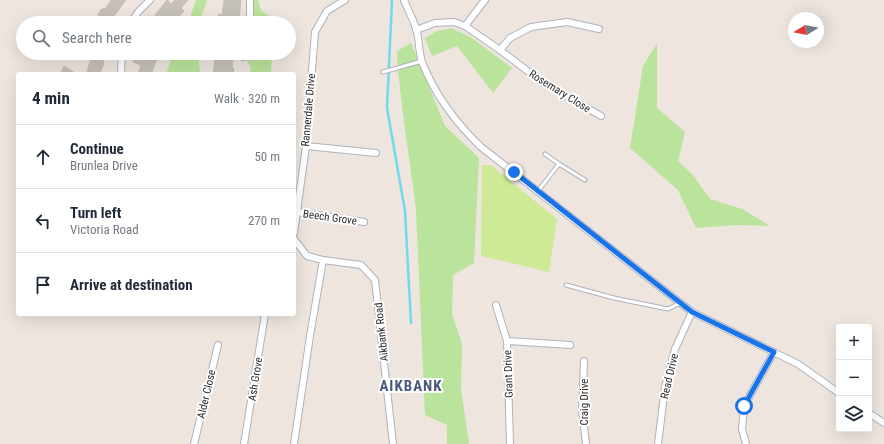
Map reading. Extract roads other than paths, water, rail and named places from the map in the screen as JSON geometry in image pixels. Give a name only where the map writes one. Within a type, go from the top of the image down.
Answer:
[{"type":"street","points":[[135,16],[150,0]]},
{"type":"street","points":[[250,0],[250,16]]},
{"type":"street","name":"Rannerdale Drive","points":[[296,219],[306,146],[315,32],[327,11],[344,0]]},
{"type":"street","points":[[404,0],[416,30],[418,48],[422,61],[440,98],[454,118],[481,147],[692,312],[798,364],[836,391]]},
{"type":"street","points":[[465,26],[485,0]]},
{"type":"street","name":"Rosemary Close","points":[[416,30],[435,23],[454,22],[465,26],[542,82],[601,116]]},
{"type":"street","points":[[500,50],[510,38],[531,27],[567,22],[599,29]]},
{"type":"street","points":[[121,72],[122,60]]},
{"type":"street","points":[[306,146],[376,154]]},
{"type":"street","name":"Beech Grove","points":[[297,212],[364,222]]},
{"type":"street","points":[[294,444],[323,260],[307,256],[296,242]]},
{"type":"street","name":"Aikbank Road","points":[[323,260],[361,265],[375,280],[393,444]]},
{"type":"street","name":"Grant Drive","points":[[496,305],[507,341],[510,444]]},
{"type":"street","name":"Read Drive","points":[[658,444],[665,387],[675,350],[692,312]]},
{"type":"street","name":"Ash Grove","points":[[244,444],[266,316]]},
{"type":"street","points":[[507,341],[570,344]]},
{"type":"street","name":"Alder Close","points":[[194,444],[218,345]]},
{"type":"street","points":[[746,444],[742,429],[744,406],[774,352]]},
{"type":"street","name":"Craig Drive","points":[[584,361],[582,410],[586,444]]},
{"type":"street","points":[[872,415],[884,423]]},
{"type":"lane","points":[[383,72],[422,61]]},
{"type":"lane","points":[[545,154],[558,164],[585,180]]},
{"type":"lane","points":[[538,191],[558,164]]},
{"type":"lane","points":[[566,285],[614,298],[668,309],[680,303]]},
{"type":"waterway","points":[[392,0],[387,108],[405,211],[411,323]]},
{"type":"district","name":"AIKBANK","points":[[411,386]]}]
